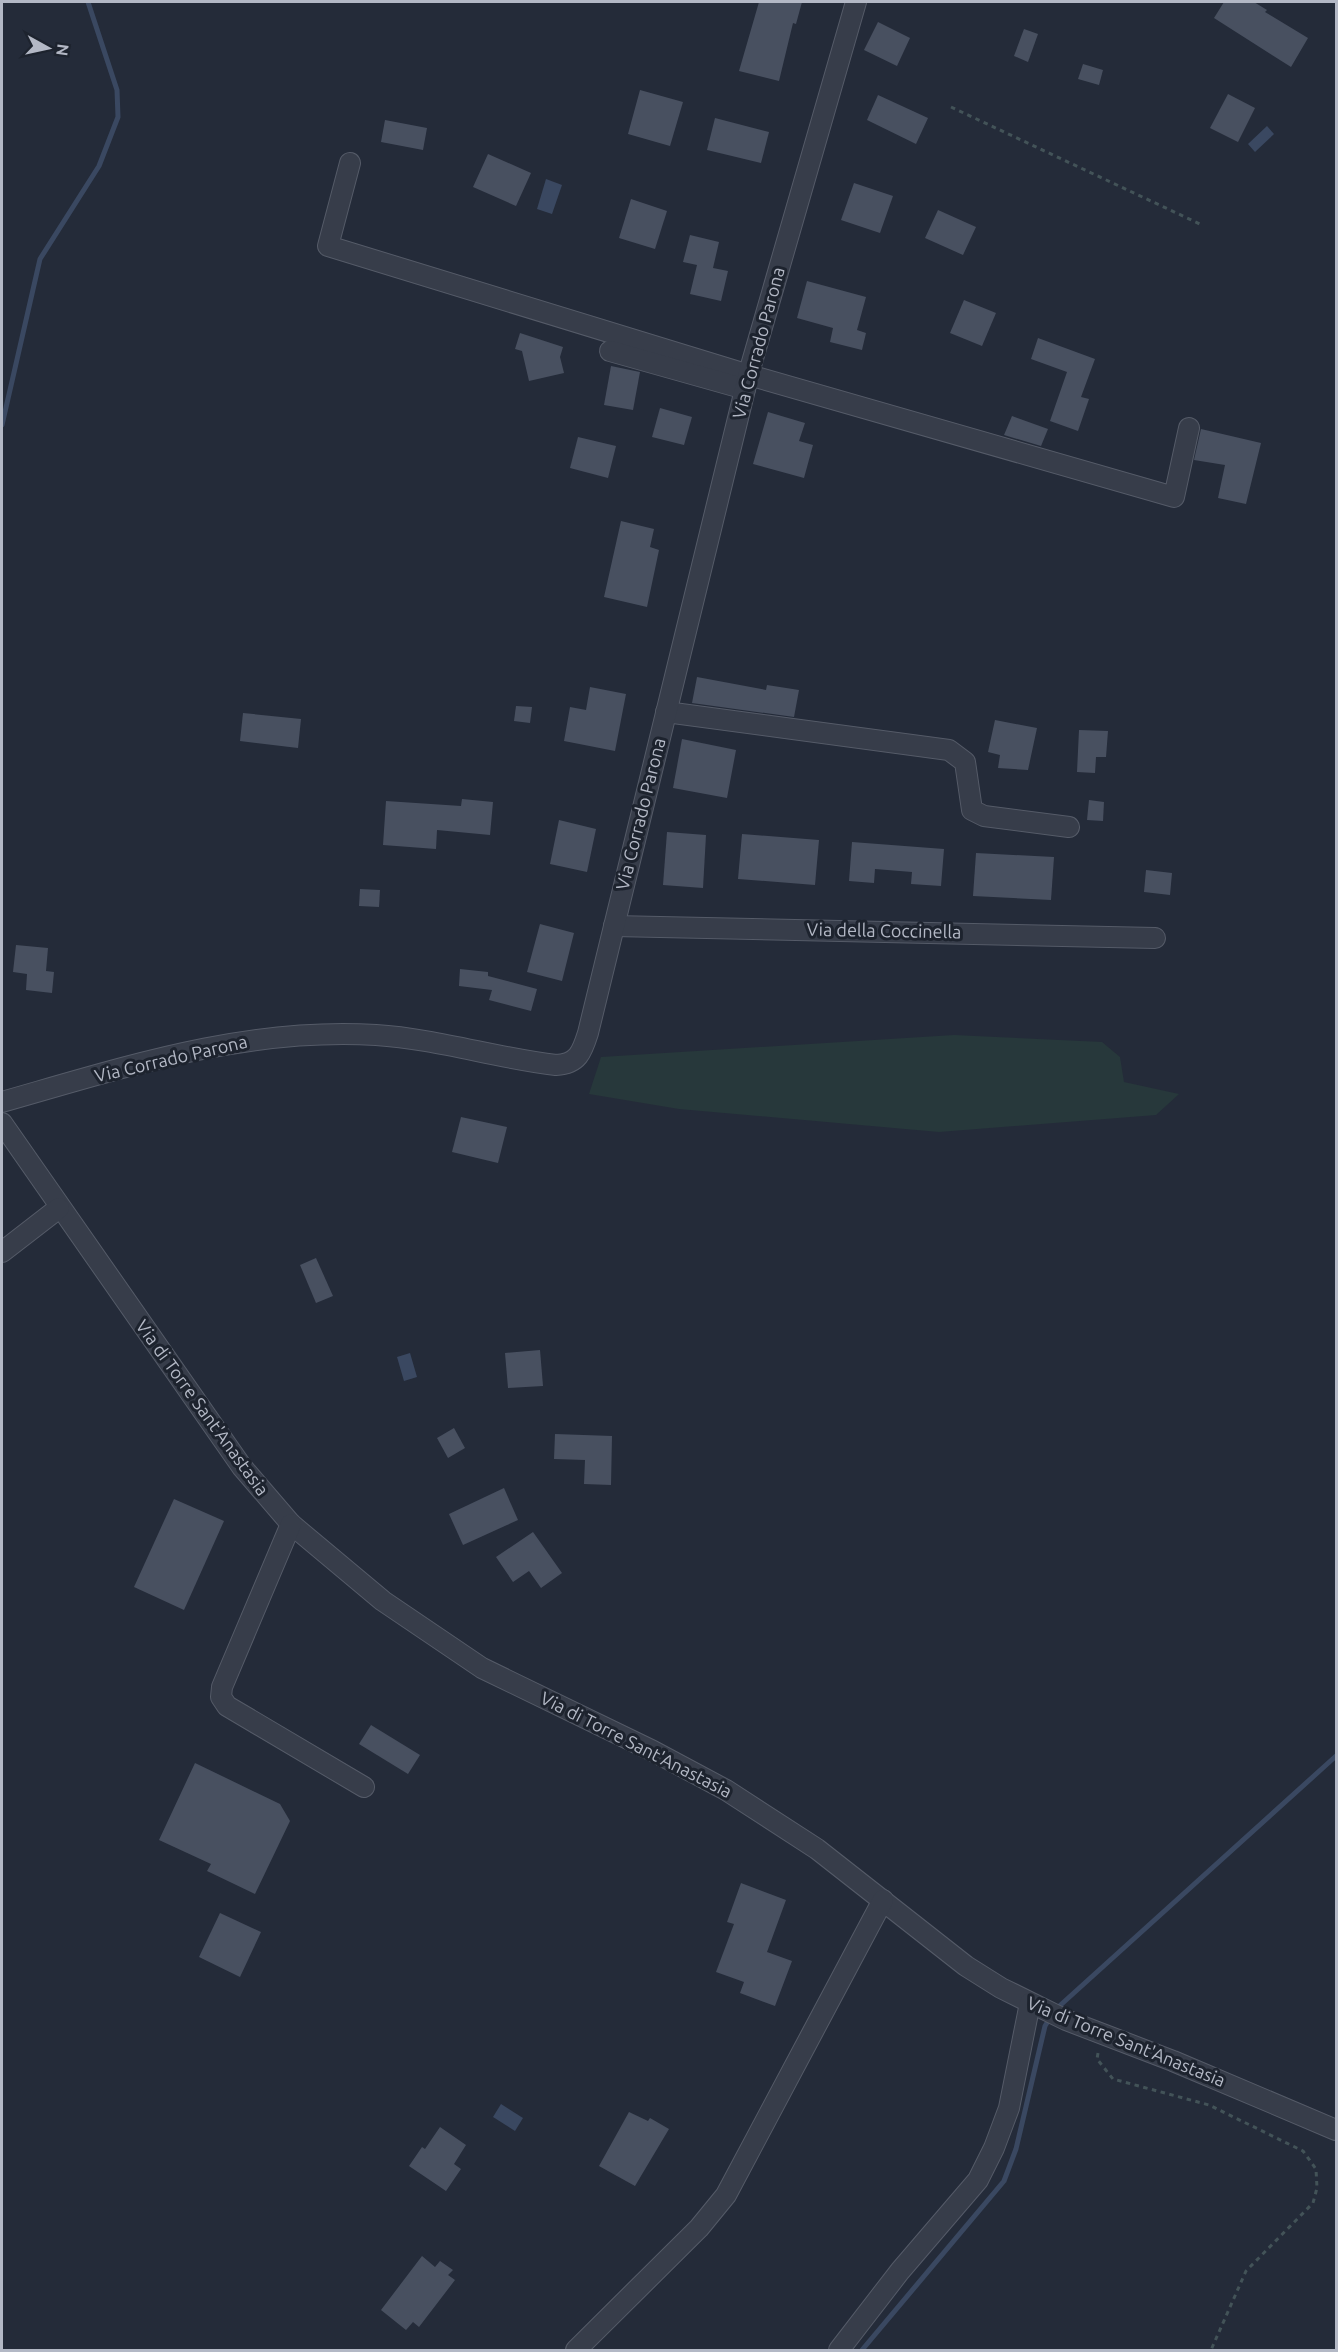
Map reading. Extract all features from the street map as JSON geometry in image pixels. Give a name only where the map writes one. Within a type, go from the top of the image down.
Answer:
[{"type":"street","name":"Via Corrado Parona","points":[[2,1102],[189,1050],[298,1035],[348,1034],[397,1037],[548,1064],[571,1063],[579,1056],[585,1042],[614,926],[747,382],[856,2]]},
{"type":"street","points":[[350,163],[328,246],[747,382]]},
{"type":"street","points":[[610,351],[747,382],[1174,497],[1189,428]]},
{"type":"street","points":[[666,712],[949,750],[965,762],[972,810],[984,816],[1069,827]]},
{"type":"street","name":"Via della Coccinella","points":[[614,926],[1155,938]]},
{"type":"street","name":"Via di Torre Sant'Anastasia","points":[[2,1124],[242,1467],[291,1524],[383,1601],[482,1668],[653,1751],[726,1790],[816,1849],[966,1966],[1032,2004],[1336,2130]]},
{"type":"street","points":[[2,1252],[59,1208]]},
{"type":"street","points":[[291,1524],[222,1687],[221,1696],[227,1706],[364,1787]]},
{"type":"street","points":[[576,2350],[699,2228],[726,2195],[882,1900]]},
{"type":"street","points":[[839,2350],[900,2271],[978,2180],[994,2148],[1009,2108],[1032,2004]]},
{"type":"path","points":[[951,107],[1202,225]]},
{"type":"path","points":[[1101,2034],[1097,2059],[1113,2079],[1209,2105],[1303,2151],[1316,2169],[1317,2188],[1313,2203],[1246,2271],[1211,2350]]},
{"type":"shaded area","points":[[954,1035],[1102,1042],[1120,1057],[1124,1082],[1179,1094],[1156,1115],[939,1132],[679,1109],[589,1094],[601,1057]]},
{"type":"water","points":[[1267,126],[1274,134],[1255,152],[1248,144]]},
{"type":"water","points":[[546,179],[562,185],[552,214],[537,209]]},
{"type":"water","points":[[410,1353],[417,1377],[404,1381],[397,1357]]},
{"type":"water","points":[[501,2104],[523,2118],[515,2131],[493,2117]]},
{"type":"building","points":[[759,2],[802,2],[796,24],[793,23],[779,81],[739,71]]},
{"type":"building","points":[[1224,2],[1254,2],[1267,10],[1265,12],[1308,38],[1291,67],[1214,18]]},
{"type":"building","points":[[878,22],[910,38],[897,66],[864,50]]},
{"type":"building","points":[[1024,29],[1038,34],[1028,62],[1014,56]]},
{"type":"building","points":[[1083,64],[1103,70],[1099,85],[1078,79]]},
{"type":"building","points":[[640,90],[683,102],[670,146],[628,134]]},
{"type":"building","points":[[1228,94],[1255,108],[1238,142],[1210,128]]},
{"type":"building","points":[[878,95],[928,118],[916,144],[867,120]]},
{"type":"building","points":[[715,118],[769,132],[761,163],[707,150]]},
{"type":"building","points":[[385,120],[427,128],[423,150],[381,142]]},
{"type":"building","points":[[488,154],[531,173],[516,206],[473,187]]},
{"type":"building","points":[[854,183],[893,196],[880,233],[841,220]]},
{"type":"building","points":[[631,199],[667,211],[655,249],[619,238]]},
{"type":"building","points":[[938,210],[976,227],[963,255],[925,238]]},
{"type":"building","points":[[690,235],[719,242],[713,268],[728,271],[721,301],[690,294],[697,265],[683,262]]},
{"type":"building","points":[[807,281],[866,297],[857,330],[866,333],[862,350],[830,342],[833,328],[797,318]]},
{"type":"building","points":[[964,300],[996,313],[982,346],[950,333]]},
{"type":"building","points":[[520,333],[563,347],[560,357],[564,373],[529,381],[522,351],[515,349]]},
{"type":"building","points":[[1038,338],[1095,359],[1081,397],[1089,399],[1078,431],[1050,421],[1067,372],[1031,359]]},
{"type":"building","points":[[611,366],[640,372],[633,410],[604,405]]},
{"type":"building","points":[[660,408],[692,417],[684,445],[652,437]]},
{"type":"building","points":[[768,412],[805,423],[799,441],[813,445],[804,478],[753,464]]},
{"type":"building","points":[[1012,416],[1048,429],[1041,446],[1004,435]]},
{"type":"building","points":[[1201,429],[1261,443],[1246,504],[1218,498],[1225,465],[1194,460]]},
{"type":"building","points":[[578,437],[616,446],[608,478],[570,468]]},
{"type":"building","points":[[621,521],[654,529],[650,547],[659,550],[647,607],[604,597]]},
{"type":"building","points":[[697,677],[766,690],[767,685],[799,690],[794,717],[692,703]]},
{"type":"building","points":[[590,687],[626,694],[615,751],[564,741],[570,707],[586,710]]},
{"type":"building","points":[[516,706],[532,707],[530,723],[514,721]]},
{"type":"building","points":[[243,713],[301,719],[298,748],[240,741]]},
{"type":"building","points":[[995,720],[1037,728],[1028,770],[998,768],[1000,755],[988,752]]},
{"type":"building","points":[[1079,730],[1108,731],[1106,757],[1096,757],[1095,773],[1077,772]]},
{"type":"building","points":[[682,739],[736,750],[727,798],[673,788]]},
{"type":"building","points":[[462,799],[493,802],[490,835],[437,830],[436,849],[383,845],[386,801],[461,806]]},
{"type":"building","points":[[1089,800],[1104,802],[1103,821],[1087,820]]},
{"type":"building","points":[[559,820],[596,829],[587,872],[550,864]]},
{"type":"building","points":[[667,832],[706,835],[703,888],[663,885]]},
{"type":"building","points":[[742,834],[819,840],[815,885],[738,879]]},
{"type":"building","points":[[852,842],[944,849],[941,886],[911,884],[912,872],[875,869],[874,883],[849,881]]},
{"type":"building","points":[[976,853],[1054,857],[1051,900],[973,896]]},
{"type":"building","points":[[1146,870],[1172,873],[1170,895],[1144,892]]},
{"type":"building","points":[[360,889],[380,890],[379,907],[359,906]]},
{"type":"building","points":[[540,924],[574,933],[562,981],[527,972]]},
{"type":"building","points":[[16,945],[48,948],[46,971],[54,972],[52,993],[26,990],[27,974],[13,972]]},
{"type":"building","points":[[460,969],[488,972],[488,976],[537,989],[531,1011],[489,1000],[492,990],[459,986]]},
{"type":"building","points":[[461,1117],[507,1127],[498,1163],[452,1152]]},
{"type":"building","points":[[316,1258],[333,1296],[316,1303],[300,1265]]},
{"type":"building","points":[[540,1350],[543,1386],[508,1388],[505,1353]]},
{"type":"building","points":[[454,1428],[465,1448],[448,1458],[437,1438]]},
{"type":"building","points":[[555,1434],[612,1436],[611,1485],[584,1484],[585,1460],[554,1459]]},
{"type":"building","points":[[504,1488],[518,1520],[463,1545],[449,1514]]},
{"type":"building","points":[[174,1499],[224,1521],[184,1610],[134,1587]]},
{"type":"building","points":[[533,1532],[562,1573],[541,1588],[529,1571],[513,1582],[496,1557]]},
{"type":"building","points":[[371,1725],[420,1755],[408,1774],[359,1744]]},
{"type":"building","points":[[195,1763],[280,1804],[290,1821],[255,1894],[207,1871],[211,1864],[159,1840]]},
{"type":"building","points":[[741,1883],[786,1900],[767,1952],[792,1961],[775,2006],[740,1993],[744,1982],[716,1972],[734,1924],[727,1922]]},
{"type":"building","points":[[220,1913],[261,1932],[240,1977],[199,1957]]},
{"type":"building","points":[[629,2112],[648,2121],[650,2118],[669,2129],[635,2186],[599,2166]]},
{"type":"building","points":[[440,2127],[466,2145],[454,2164],[461,2169],[446,2191],[409,2166],[422,2147],[425,2149]]},
{"type":"building","points":[[422,2256],[435,2267],[440,2261],[453,2270],[448,2275],[455,2280],[419,2327],[413,2322],[406,2330],[381,2310]]},
{"type":"waterway","points":[[2,425],[40,259],[99,166],[118,117],[117,90],[88,2]]},
{"type":"waterway","points":[[1055,2010],[1336,1756]]},
{"type":"waterway","points":[[862,2350],[1004,2181],[1016,2149],[1045,2026],[1050,2018]]}]
